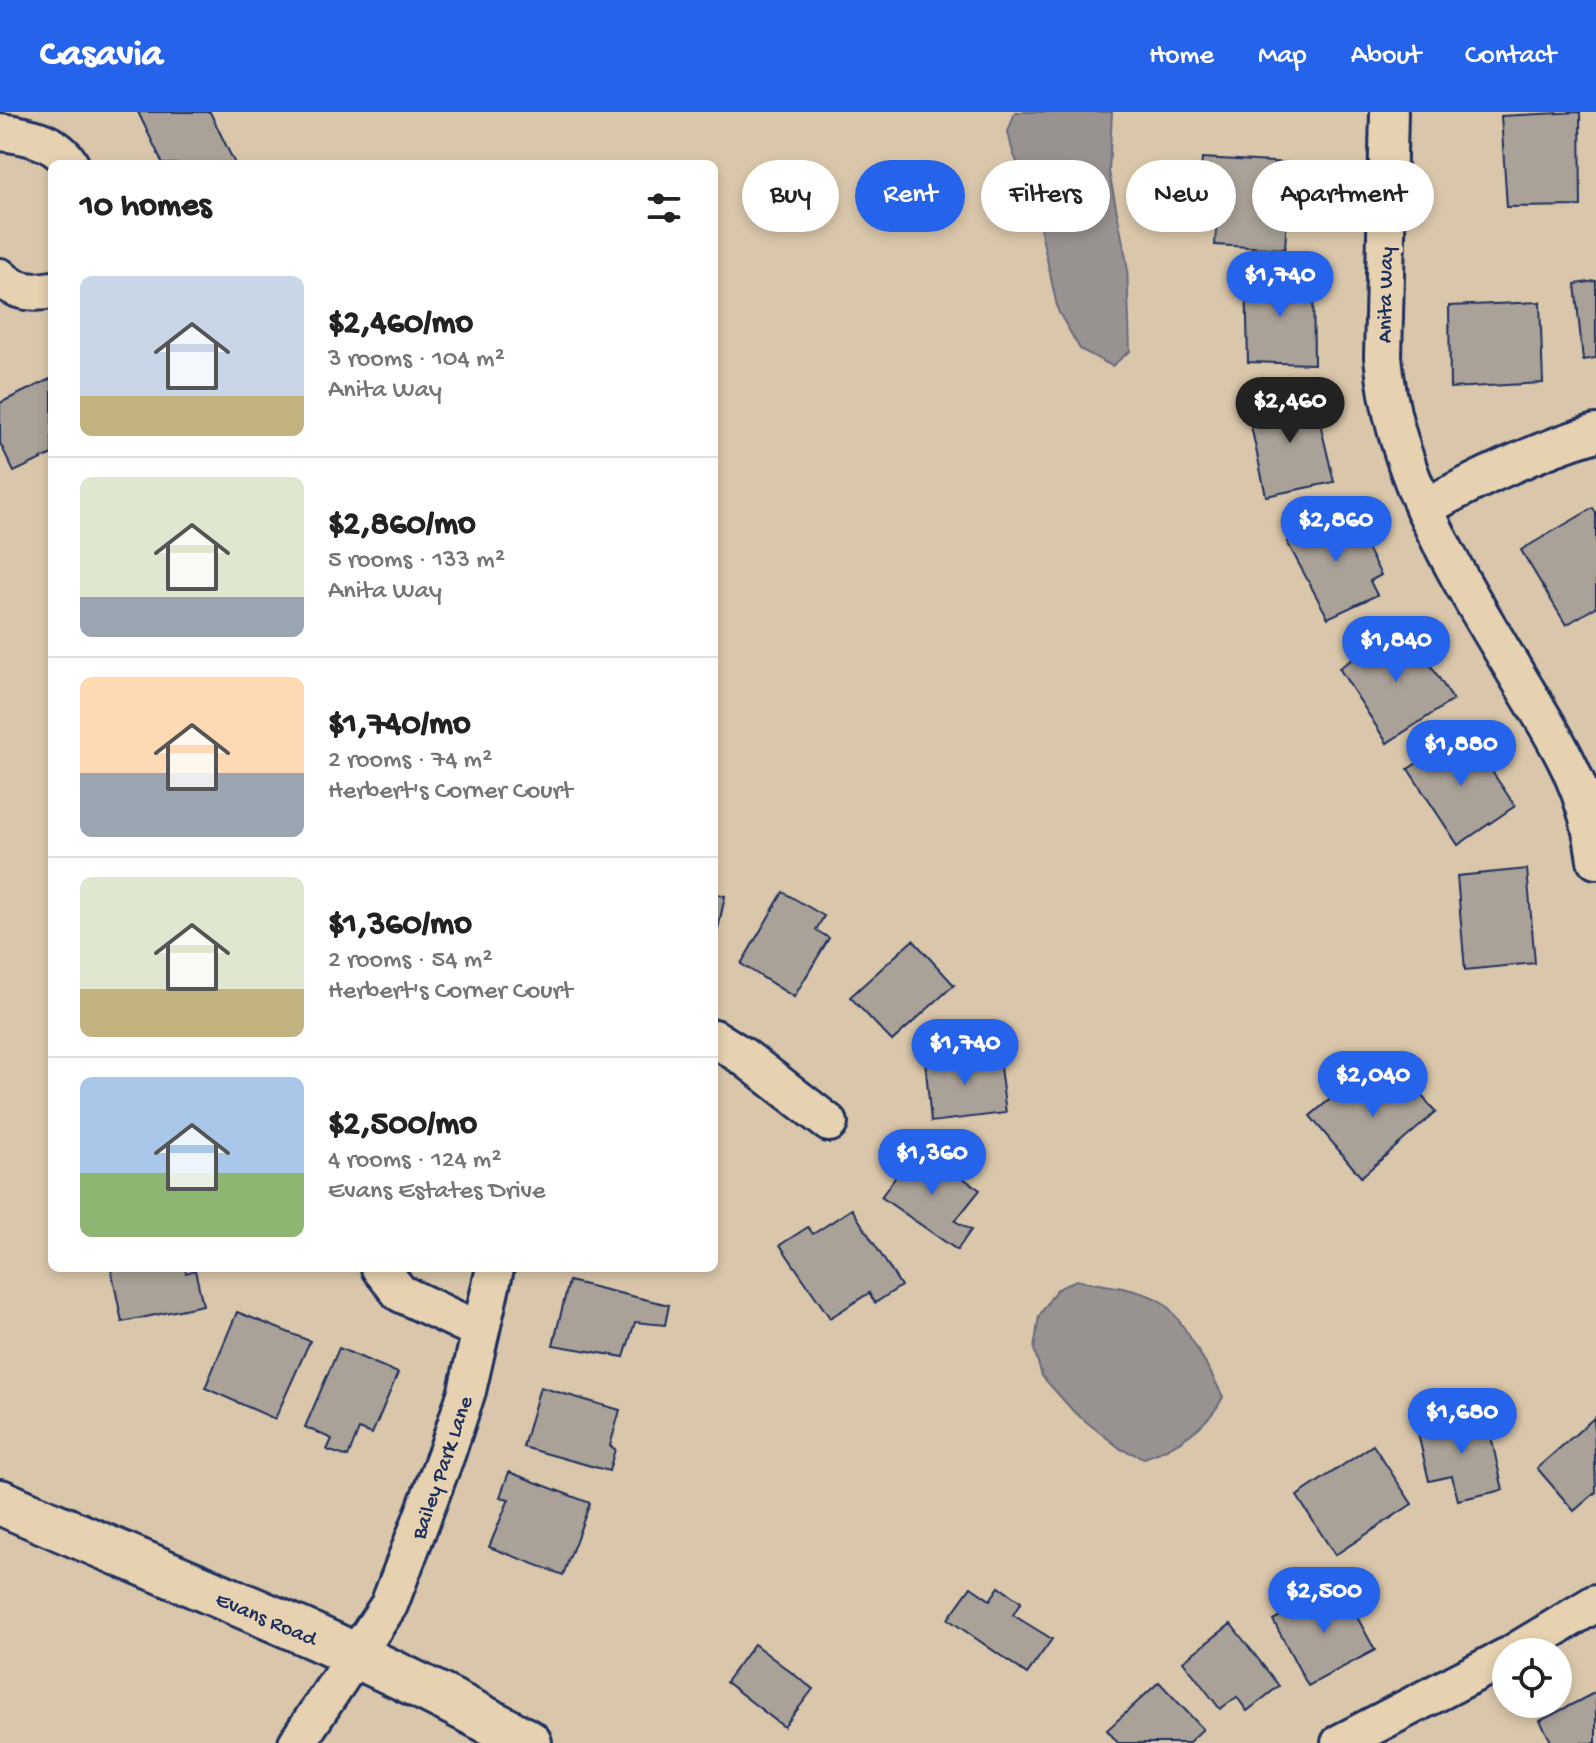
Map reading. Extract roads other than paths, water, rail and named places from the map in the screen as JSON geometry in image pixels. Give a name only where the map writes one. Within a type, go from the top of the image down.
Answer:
[{"type":"main road","name":"Evans Road","points":[[0,1502],[357,1655],[454,1701],[529,1743]]},
{"type":"street","name":"Anita Way","points":[[1389,112],[1382,296],[1386,394],[1396,438],[1443,549],[1580,786],[1592,829],[1596,860]]},
{"type":"street","points":[[0,132],[25,135],[50,145],[66,160]]},
{"type":"street","points":[[5,286],[35,293],[48,291]]},
{"type":"street","points":[[1424,508],[1495,470],[1553,446],[1596,433]]},
{"type":"street","points":[[718,1041],[829,1123]]},
{"type":"street","points":[[383,1272],[400,1293],[480,1331]]},
{"type":"street","name":"Bailey Park Lane","points":[[297,1743],[389,1605],[410,1555],[467,1391],[494,1272]]},
{"type":"street","points":[[1538,1638],[1596,1603]]},
{"type":"street","points":[[1340,1743],[1492,1664]]}]
